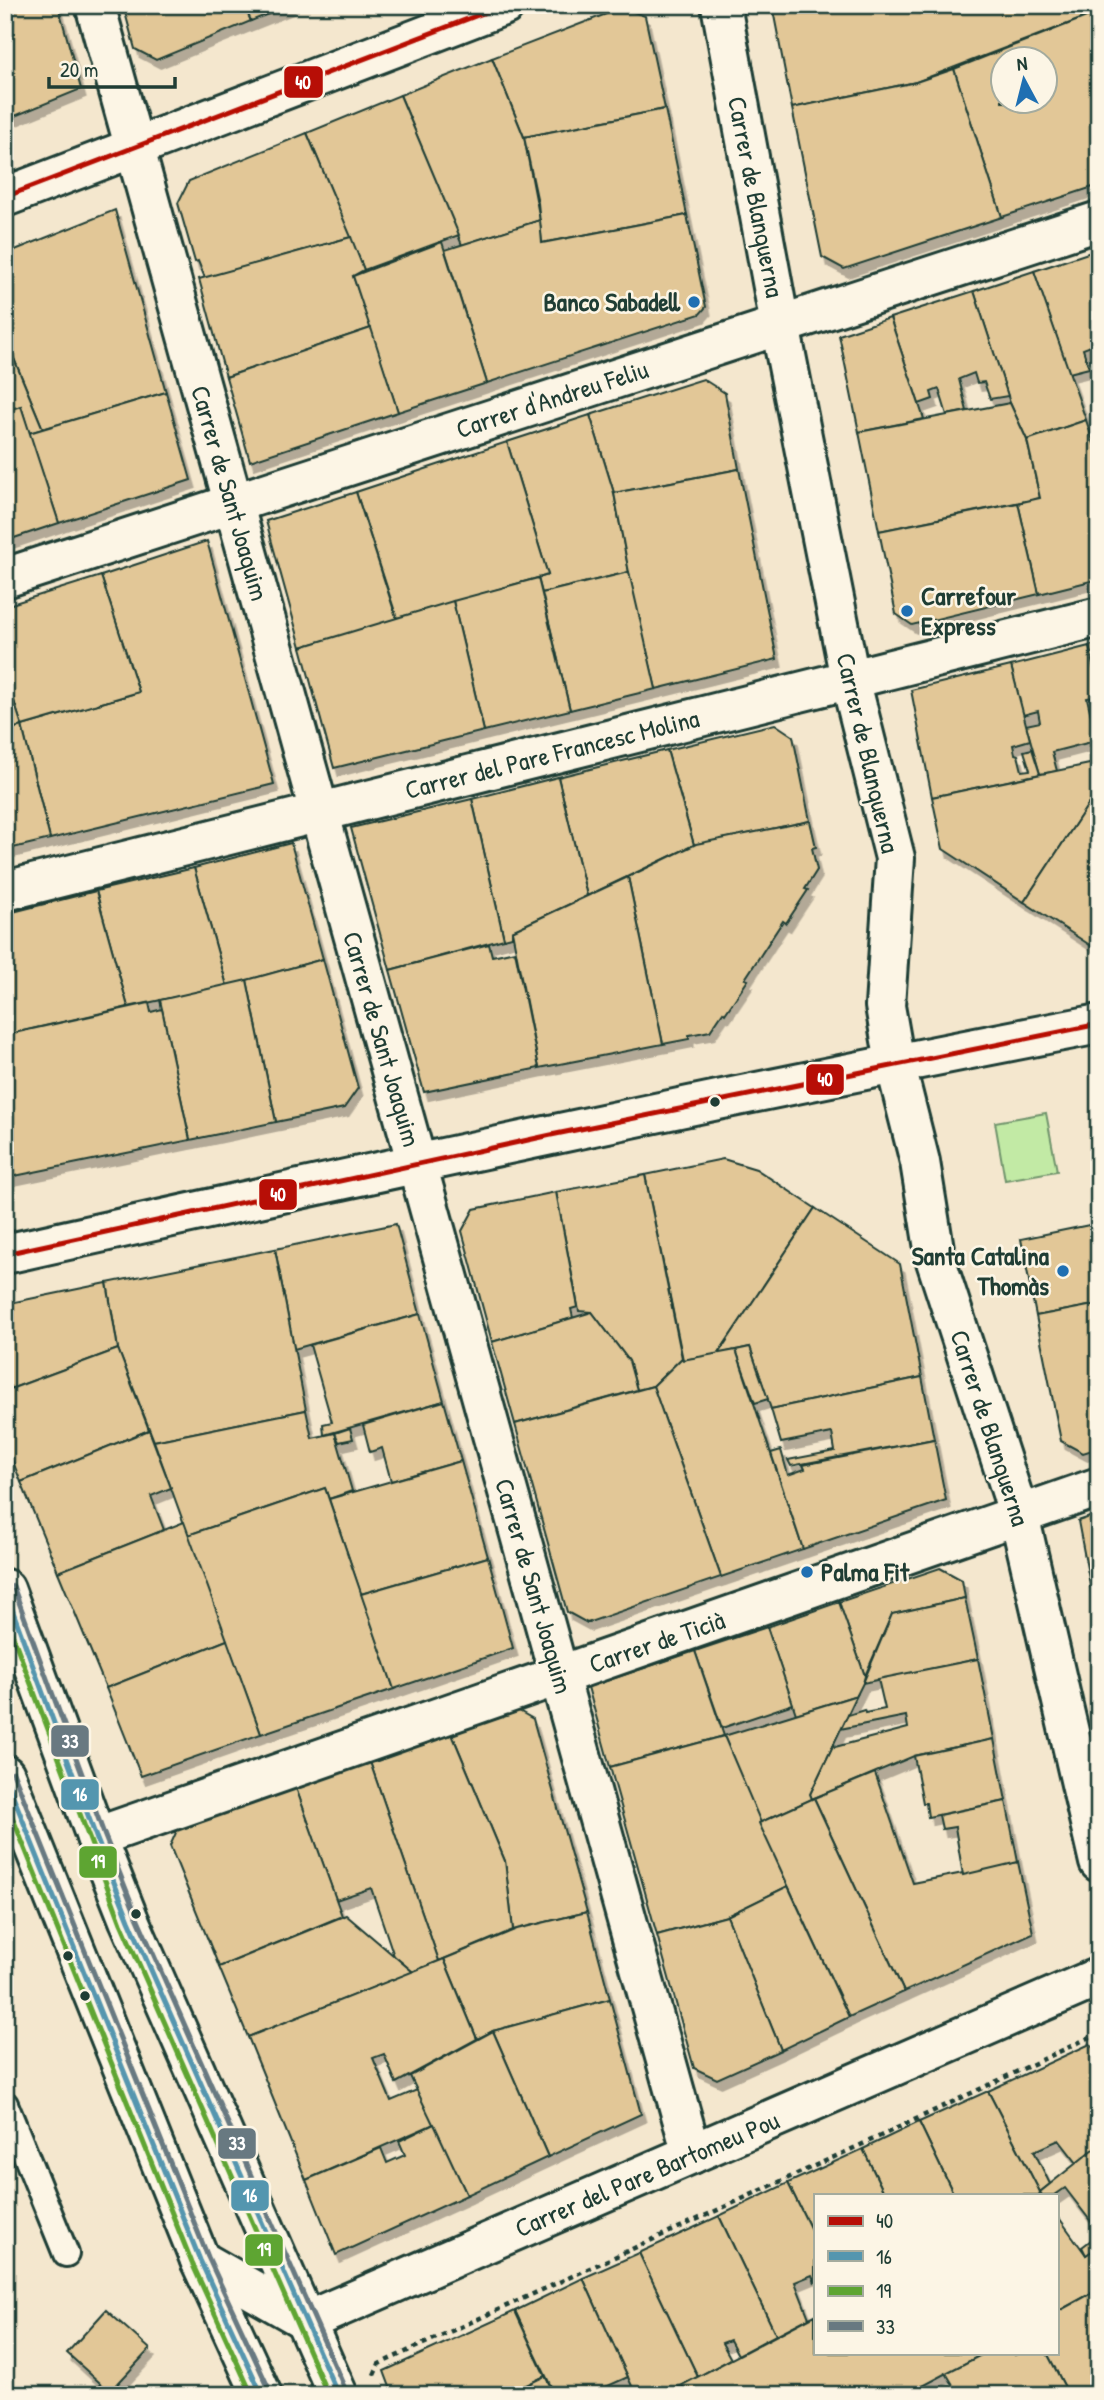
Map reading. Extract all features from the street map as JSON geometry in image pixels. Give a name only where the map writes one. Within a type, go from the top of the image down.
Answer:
[{"type":"street","name":"Carrer de Sant Joaquim","points":[[95,5],[692,2154]]},
{"type":"street","points":[[5,197],[505,5]]},
{"type":"street","name":"Carrer de Blanquerna","points":[[721,5],[780,325],[850,679],[895,858],[885,1006],[895,1063],[920,1162],[936,1261],[1019,1515],[1099,1861]]},
{"type":"street","name":"Carrer d'Andreu Feliu","points":[[5,578],[1099,221]]},
{"type":"street","name":"Carrer del Pare Francesc Molina","points":[[5,891],[1099,617]]},
{"type":"street","points":[[5,1254],[416,1162],[895,1063],[1099,1024]]},
{"type":"street","name":"Carrer de Ticià","points":[[96,1837],[1099,1487]]},
{"type":"street","points":[[5,1589],[129,1920],[307,2321],[354,2390]]},
{"type":"street","points":[[10,1800],[200,2260],[262,2395]]},
{"type":"street","name":"Carrer del Pare Bartomeu Pou","points":[[307,2321],[1099,1977]]},
{"type":"street","points":[[200,2260],[307,2321]]},
{"type":"lane","points":[[5,2104],[66,2254]]},
{"type":"path","points":[[354,2390],[379,2364],[582,2269],[876,2138],[1099,2033]]},
{"type":"green space","points":[[1046,1113],[1057,1171],[1005,1180],[995,1122]]},
{"type":"building","points":[[5,5],[58,5],[81,89],[5,120]]},
{"type":"building","points":[[123,5],[244,5],[251,21],[156,60],[135,49]]},
{"type":"building","points":[[244,5],[291,5],[251,21]]},
{"type":"building","points":[[772,5],[1099,5],[1099,12],[1010,46],[988,46],[988,54],[916,82],[792,108]]},
{"type":"building","points":[[627,6],[645,16],[665,109],[524,137],[492,58]]},
{"type":"building","points":[[1099,12],[1099,185],[1002,217],[954,69],[988,56],[988,116],[1058,116],[1058,46],[1013,46]]},
{"type":"building","points":[[492,58],[524,137],[540,220],[462,245],[400,95]]},
{"type":"building","points":[[954,69],[1002,217],[844,269],[822,257],[792,108],[916,82]]},
{"type":"building","points":[[400,95],[459,235],[364,270],[307,133]]},
{"type":"building","points":[[665,109],[687,215],[542,243],[538,203],[524,137]]},
{"type":"building","points":[[307,133],[351,237],[205,278],[198,261],[195,262],[178,203],[189,181]]},
{"type":"building","points":[[115,210],[166,392],[43,429],[5,337],[5,254]]},
{"type":"building","points":[[687,215],[706,307],[700,314],[487,383],[445,250],[540,220],[542,243]]},
{"type":"building","points":[[351,237],[364,270],[353,276],[371,328],[226,377],[199,279]]},
{"type":"building","points":[[442,242],[487,383],[398,412],[353,276]]},
{"type":"building","points":[[1094,251],[1099,266],[1099,343],[1083,349],[1089,368],[1069,373],[1034,271]]},
{"type":"building","points":[[1034,271],[1086,420],[1027,440],[1010,403],[974,291]]},
{"type":"building","points":[[974,291],[1008,396],[990,399],[984,382],[977,383],[974,373],[959,379],[967,411],[947,415],[939,389],[931,392],[933,399],[919,404],[890,318]]},
{"type":"building","points":[[890,318],[924,419],[859,432],[839,335]]},
{"type":"building","points":[[371,328],[398,412],[250,461],[226,377]]},
{"type":"building","points":[[5,337],[43,429],[29,433],[21,406],[5,411]]},
{"type":"building","points":[[703,379],[725,393],[739,469],[614,493],[590,415]]},
{"type":"building","points":[[166,392],[191,480],[59,523],[29,433]]},
{"type":"building","points":[[1010,403],[1027,440],[1040,498],[879,531],[859,432]]},
{"type":"building","points":[[21,406],[59,523],[5,541],[5,411]]},
{"type":"building","points":[[590,415],[614,493],[629,572],[542,593],[538,578],[548,575],[507,442]]},
{"type":"building","points":[[1086,420],[1099,459],[1099,579],[1039,594],[1018,503],[1040,498],[1027,440]]},
{"type":"building","points":[[507,442],[548,575],[397,618],[356,492]]},
{"type":"building","points":[[739,469],[777,659],[656,689],[633,594],[614,493]]},
{"type":"building","points":[[356,492],[397,620],[301,647],[266,521]]},
{"type":"building","points":[[1018,503],[1039,594],[912,625],[896,614],[879,531]]},
{"type":"building","points":[[207,541],[274,784],[50,839],[22,726],[139,692],[101,576]]},
{"type":"building","points":[[629,572],[656,689],[570,710],[542,593]]},
{"type":"building","points":[[101,576],[139,692],[22,726],[5,673],[5,606]]},
{"type":"building","points":[[538,578],[570,710],[484,731],[453,601]]},
{"type":"building","points":[[453,601],[484,731],[334,768],[301,647]]},
{"type":"building","points":[[1099,643],[1099,688],[1089,646]]},
{"type":"building","points":[[1089,646],[1099,696],[1087,698],[1092,720],[1099,719],[1099,740],[1052,752],[1057,771],[1040,774],[1026,725],[1040,722],[1038,711],[1023,715],[1011,666]]},
{"type":"building","points":[[1011,666],[1030,740],[1013,745],[1015,754],[1018,755],[1022,771],[1030,770],[1024,751],[1032,749],[1040,774],[932,797],[911,690]]},
{"type":"building","points":[[5,673],[22,726],[5,731]]},
{"type":"building","points":[[775,724],[793,736],[810,821],[694,845],[667,750]]},
{"type":"building","points":[[22,726],[50,839],[5,850],[5,731]]},
{"type":"building","points":[[667,750],[694,845],[587,896],[558,777]]},
{"type":"building","points":[[1099,762],[1099,788],[1024,902],[943,849],[932,797]]},
{"type":"building","points":[[558,777],[587,896],[512,931],[512,937],[504,939],[472,799]]},
{"type":"building","points":[[1099,788],[1099,951],[1024,902]]},
{"type":"building","points":[[472,799],[504,939],[390,970],[351,828]]},
{"type":"building","points":[[810,821],[816,847],[812,848],[817,870],[805,889],[808,890],[786,923],[783,921],[745,979],[748,980],[710,1031],[689,1035],[689,1039],[663,1044],[628,877],[696,844]]},
{"type":"building","points":[[291,843],[323,959],[227,986],[194,868]]},
{"type":"building","points":[[194,868],[227,986],[128,1007],[96,891]]},
{"type":"building","points":[[628,877],[663,1044],[539,1068],[512,931]]},
{"type":"building","points":[[96,891],[128,1007],[5,1035],[5,914]]},
{"type":"building","points":[[489,944],[492,956],[515,951],[539,1068],[424,1092],[390,970]]},
{"type":"building","points":[[323,959],[358,1088],[344,1108],[276,1122],[247,980]]},
{"type":"building","points":[[247,980],[276,1122],[190,1140],[160,1000]]},
{"type":"building","points":[[149,1003],[151,1012],[162,1009],[190,1140],[5,1178],[5,1035]]},
{"type":"building","points":[[723,1159],[756,1169],[815,1208],[718,1354],[683,1360],[645,1175]]},
{"type":"building","points":[[645,1175],[682,1358],[653,1386],[637,1390],[629,1361],[592,1312],[579,1311],[556,1192]]},
{"type":"building","points":[[556,1192],[578,1307],[571,1309],[573,1318],[492,1342],[462,1231],[474,1209]]},
{"type":"building","points":[[815,1208],[900,1264],[922,1377],[771,1409],[750,1347],[718,1354]]},
{"type":"building","name":"Santa Catalina Thomàs","points":[[1099,1223],[1099,1304],[1036,1316],[1021,1239]]},
{"type":"building","points":[[396,1224],[420,1314],[294,1349],[275,1249]]},
{"type":"building","points":[[275,1249],[306,1410],[154,1441],[118,1349],[107,1283]]},
{"type":"building","points":[[107,1283],[118,1349],[5,1391],[5,1304]]},
{"type":"building","points":[[1099,1304],[1099,1448],[1083,1453],[1061,1441],[1036,1316]]},
{"type":"building","points":[[592,1312],[629,1361],[637,1390],[515,1424],[492,1342]]},
{"type":"building","points":[[420,1314],[444,1401],[324,1435],[323,1424],[332,1422],[310,1345]]},
{"type":"building","points":[[750,1347],[768,1399],[755,1403],[736,1350]]},
{"type":"building","points":[[118,1349],[149,1430],[21,1482],[5,1442],[5,1391]]},
{"type":"building","points":[[736,1350],[803,1549],[721,1577],[653,1386],[682,1358],[683,1360]]},
{"type":"building","points":[[922,1377],[934,1439],[791,1466],[788,1460],[835,1451],[832,1433],[781,1443],[771,1409]]},
{"type":"building","points":[[653,1386],[721,1577],[587,1623],[567,1612],[515,1424]]},
{"type":"building","points":[[444,1401],[461,1461],[391,1481],[382,1448],[370,1452],[363,1425]]},
{"type":"building","points":[[306,1410],[312,1438],[335,1433],[352,1491],[329,1499],[325,1488],[188,1535],[154,1441]]},
{"type":"building","points":[[350,1428],[353,1439],[339,1442],[335,1433]]},
{"type":"building","points":[[149,1430],[171,1488],[151,1496],[164,1530],[58,1572],[21,1482]]},
{"type":"building","points":[[934,1439],[946,1500],[803,1549],[771,1453],[781,1450],[788,1475],[805,1469],[803,1465]]},
{"type":"building","points":[[461,1461],[488,1557],[361,1594],[329,1499]]},
{"type":"building","points":[[325,1488],[394,1689],[261,1734],[188,1535]]},
{"type":"building","points":[[1099,1514],[1099,1593],[1092,1595],[1078,1521]]},
{"type":"building","points":[[184,1522],[227,1640],[106,1688],[58,1572]]},
{"type":"building","points":[[488,1557],[513,1648],[394,1689],[361,1594]]},
{"type":"building","points":[[940,1568],[962,1580],[965,1598],[892,1614],[865,1676],[839,1602]]},
{"type":"building","points":[[965,1598],[978,1659],[863,1683],[892,1614]]},
{"type":"building","points":[[839,1602],[865,1676],[863,1683],[857,1695],[796,1714],[767,1627]]},
{"type":"building","points":[[767,1627],[793,1704],[722,1728],[695,1651]]},
{"type":"building","points":[[227,1640],[261,1734],[141,1776],[106,1688]]},
{"type":"building","points":[[695,1651],[724,1736],[610,1767],[588,1687]]},
{"type":"building","points":[[978,1659],[994,1739],[914,1756],[812,1799],[810,1794],[834,1743],[835,1747],[908,1728],[906,1716],[840,1729],[848,1715],[864,1710],[865,1713],[885,1709],[878,1679]]},
{"type":"building","points":[[857,1695],[810,1794],[812,1799],[759,1823],[724,1736]]},
{"type":"building","points":[[519,1711],[533,1719],[587,1912],[513,1930],[505,1861],[452,1734]]},
{"type":"building","points":[[452,1734],[505,1861],[513,1930],[439,1961],[370,1762]]},
{"type":"building","points":[[724,1736],[788,1886],[727,1916],[657,1935],[610,1767]]},
{"type":"building","points":[[994,1739],[1006,1801],[928,1817],[914,1756]]},
{"type":"building","points":[[370,1762],[439,1961],[413,1972],[394,1956],[371,1888],[336,1900],[296,1788]]},
{"type":"building","points":[[875,1773],[913,1883],[1018,1862],[1033,1933],[904,1992],[814,1798]]},
{"type":"building","points":[[296,1788],[342,1916],[219,1967],[170,1846],[178,1828]]},
{"type":"building","points":[[814,1798],[904,1992],[849,2017],[759,1823]]},
{"type":"building","points":[[1006,1801],[1018,1862],[963,1875],[955,1827],[942,1829],[939,1815]]},
{"type":"building","points":[[788,1886],[849,2017],[781,2050],[727,1916]]},
{"type":"building","points":[[587,1912],[610,1999],[493,2031],[477,2039],[444,1959],[517,1929]]},
{"type":"building","points":[[346,1915],[413,1972],[248,2037],[219,1967]]},
{"type":"building","points":[[727,1916],[781,2050],[717,2079],[694,2068],[657,1935]]},
{"type":"building","points":[[444,1959],[477,2039],[396,2083],[384,2054],[373,2058],[391,2101],[417,2090],[434,2124],[306,2180],[248,2037]]},
{"type":"building","points":[[610,1999],[641,2114],[548,2157],[493,2031]]},
{"type":"building","points":[[493,2031],[548,2157],[467,2195],[410,2076]]},
{"type":"building","points":[[1090,2044],[1099,2055],[1099,2145],[1077,2163],[1059,2140],[1034,2151],[1050,2184],[1040,2192],[988,2091]]},
{"type":"building","points":[[988,2091],[1039,2194],[954,2194],[919,2122]]},
{"type":"building","points":[[919,2122],[954,2194],[885,2194],[863,2149]]},
{"type":"building","points":[[434,2124],[467,2195],[336,2255],[306,2180],[381,2148],[387,2163],[405,2155],[399,2141]]},
{"type":"building","points":[[1099,2145],[1099,2232],[1065,2188],[1056,2194],[1040,2192]]},
{"type":"building","points":[[863,2149],[885,2194],[814,2194],[814,2236],[788,2183]]},
{"type":"building","points":[[788,2183],[814,2236],[814,2280],[812,2275],[795,2282],[809,2318],[776,2335],[719,2216]]},
{"type":"building","points":[[719,2216],[776,2335],[738,2355],[730,2340],[722,2343],[731,2359],[698,2377],[639,2253]]},
{"type":"building","points":[[1058,2216],[1086,2255],[1095,2249],[1099,2255],[1099,2289],[1058,2311]]},
{"type":"building","points":[[1099,2234],[1099,2255],[1095,2249],[1086,2255],[1082,2247]]},
{"type":"building","points":[[639,2253],[698,2377],[662,2395],[636,2395],[583,2278]]},
{"type":"building","points":[[583,2278],[628,2377],[588,2395],[555,2395],[515,2311]]},
{"type":"building","points":[[1099,2289],[1099,2395],[1069,2395],[1048,2354],[1058,2354],[1058,2311]]},
{"type":"building","points":[[106,2310],[150,2349],[110,2392],[67,2353]]},
{"type":"building","points":[[515,2311],[545,2376],[506,2395],[393,2395],[384,2371]]},
{"type":"building","points":[[814,2316],[814,2354],[983,2354],[906,2395],[687,2395],[682,2385]]},
{"type":"building","points":[[983,2354],[1048,2354],[1069,2395],[959,2395],[946,2373]]},
{"type":"building","points":[[545,2376],[555,2395],[506,2395]]},
{"type":"transit line","name":"40","points":[[5,197],[504,5]]},
{"type":"transit line","name":"40","points":[[5,1254],[551,1135],[1099,1024]]},
{"type":"transit line","name":"33","points":[[13,1586],[137,1917],[346,2391]]},
{"type":"transit line","name":"16","points":[[5,1590],[129,1920],[338,2395]]},
{"type":"transit line","name":"19","points":[[5,1615],[121,1923],[328,2395]]},
{"type":"transit line","name":"33","points":[[13,1772],[208,2257],[270,2391]]},
{"type":"transit line","name":"16","points":[[5,1776],[200,2260],[262,2395]]},
{"type":"transit line","name":"19","points":[[5,1799],[192,2263],[252,2395]]},
{"type":"place","name":"Banco Sabadell","points":[[694,302]]},
{"type":"place","name":"Carrefour Express","points":[[907,611]]},
{"type":"place","name":"Santa Catalina Thomàs","points":[[1063,1271]]},
{"type":"place","name":"Palma Fit","points":[[807,1572]]}]
